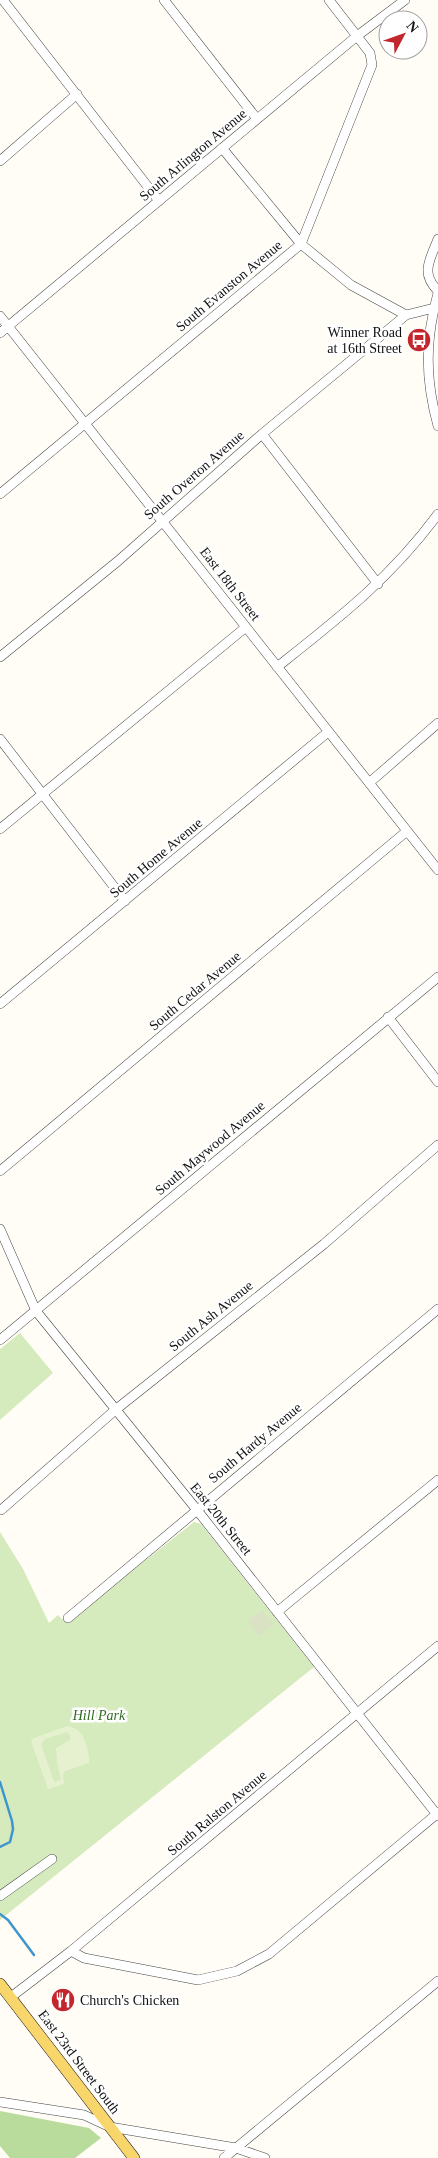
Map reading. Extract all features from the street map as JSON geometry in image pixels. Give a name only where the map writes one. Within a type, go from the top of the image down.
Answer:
[{"type":"main road","name":"East 23rd Street South","points":[[0,1984],[134,2158]]},
{"type":"street","points":[[2,0],[159,201]]},
{"type":"street","points":[[164,0],[257,119]]},
{"type":"street","name":"South Evanston Avenue","points":[[0,494],[301,244],[372,65],[370,53],[329,0]]},
{"type":"street","name":"South Arlington Avenue","points":[[0,332],[357,36],[405,0]]},
{"type":"street","points":[[0,161],[77,94]]},
{"type":"street","points":[[222,148],[301,244],[351,285],[406,315],[434,308]]},
{"type":"street","points":[[438,240],[427,275],[430,283],[438,292],[427,349],[430,397],[438,426]]},
{"type":"street","name":"South Overton Avenue","points":[[0,658],[118,561],[262,434],[406,315]]},
{"type":"street","name":"East 18th Street","points":[[0,316],[438,870]]},
{"type":"street","points":[[262,434],[378,584]]},
{"type":"street","points":[[277,667],[347,612],[378,584],[420,539],[438,514]]},
{"type":"street","points":[[0,829],[246,627]]},
{"type":"street","points":[[368,783],[438,723]]},
{"type":"street","name":"South Home Avenue","points":[[0,1004],[328,732]]},
{"type":"street","points":[[0,739],[125,901]]},
{"type":"street","name":"South Cedar Avenue","points":[[0,1171],[407,831]]},
{"type":"street","name":"South Maywood Avenue","points":[[0,1340],[438,977]]},
{"type":"street","points":[[388,1018],[438,1082]]},
{"type":"street","name":"South Ash Avenue","points":[[1,1510],[114,1411],[324,1244],[438,1145]]},
{"type":"street","name":"East 20th Street","points":[[0,1229],[36,1311],[114,1411],[197,1510],[438,1815]]},
{"type":"street","name":"South Hardy Avenue","points":[[68,1618],[438,1309]]},
{"type":"street","points":[[277,1612],[438,1480]]},
{"type":"street","name":"South Ralston Avenue","points":[[10,1997],[70,1951],[438,1646]]},
{"type":"street","points":[[70,1951],[84,1958],[198,1980],[233,1973],[269,1954],[438,1815]]},
{"type":"street","points":[[0,1896],[52,1859]]},
{"type":"street","points":[[224,2158],[438,1981]]},
{"type":"street","points":[[0,2102],[84,2115],[110,2127],[236,2148],[265,2158]]},
{"type":"green space","points":[[20,1333],[53,1373],[0,1420],[0,1349]]},
{"type":"green space","name":"Hill Park","points":[[194,1522],[201,1524],[314,1667],[0,1920],[0,1532],[23,1569],[49,1623],[58,1615],[66,1623]]},
{"type":"green space","points":[[262,1610],[274,1624],[259,1636],[248,1621]]},
{"type":"green space","points":[[67,1726],[74,1728],[81,1733],[85,1741],[89,1763],[65,1771],[63,1775],[64,1784],[48,1789],[31,1741],[34,1738]],"holes":[[[67,1732],[70,1735],[70,1740],[56,1748],[61,1779],[55,1782],[41,1744],[45,1739]]]},
{"type":"green space","points":[[0,2111],[89,2128],[101,2138],[75,2158],[10,2158],[0,2146]]},
{"type":"waterway","points":[[0,1782],[13,1829],[10,1842],[0,1847]]},
{"type":"waterway","points":[[0,1914],[8,1920],[34,1955]]},
{"type":"place","name":"Winner Road at 16th Street","points":[[419,340]]},
{"type":"place","name":"Church's Chicken","points":[[63,2000]]}]
